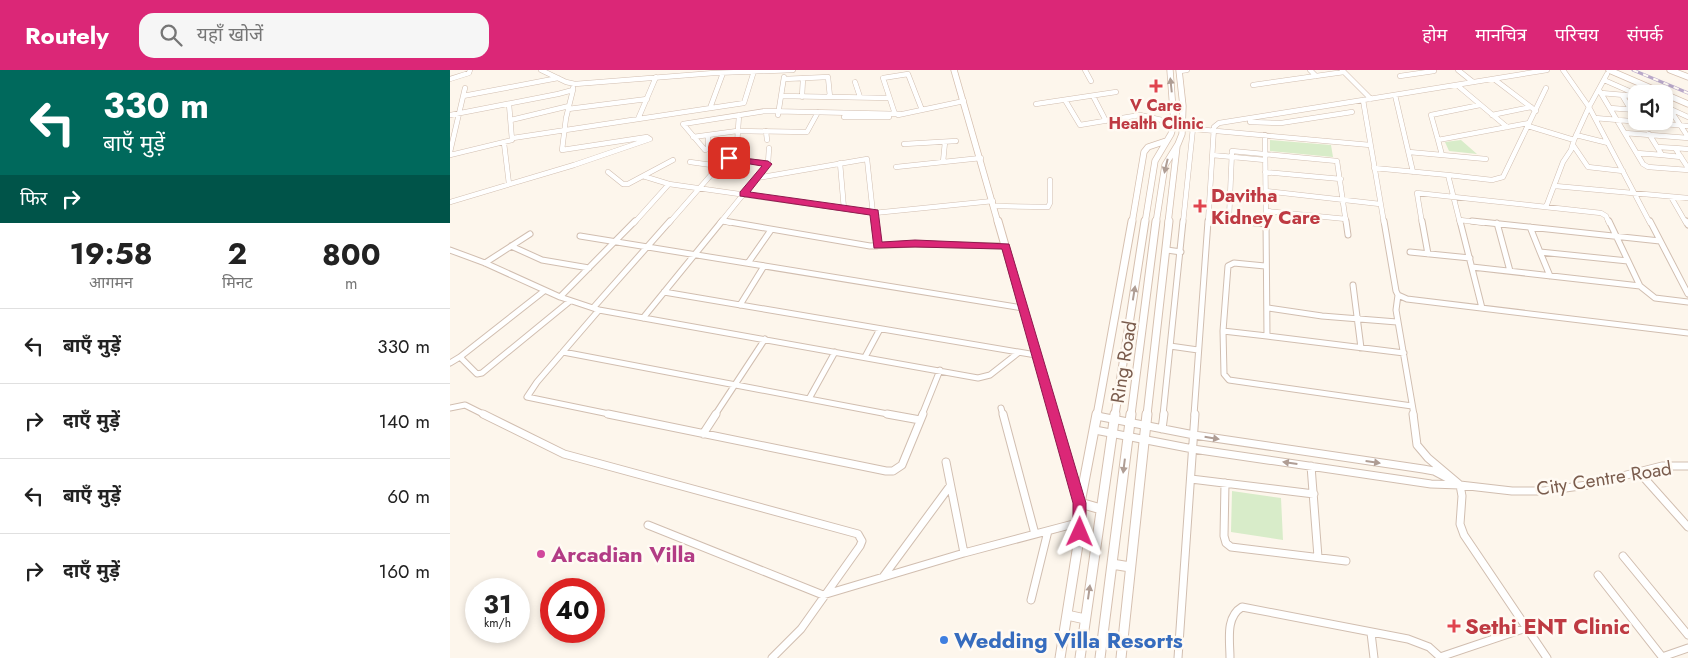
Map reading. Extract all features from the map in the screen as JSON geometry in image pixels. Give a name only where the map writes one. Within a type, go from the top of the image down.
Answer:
[{"type":"street","points":[[450,78],[469,73],[470,70]]},
{"type":"street","points":[[542,70],[575,84],[744,71],[793,70]]},
{"type":"street","points":[[778,113],[786,70]]},
{"type":"street","points":[[954,70],[1080,503],[1081,522],[1060,658]]},
{"type":"street","points":[[1085,70],[1091,81]]},
{"type":"street","points":[[1066,100],[1078,124],[1147,115],[1175,122],[1170,70]]},
{"type":"street","name":"Ring Road","points":[[1100,658],[1165,165],[1177,146],[1183,128],[1182,70]]},
{"type":"street","points":[[1310,70],[1316,76]]},
{"type":"street","points":[[1415,70],[1419,74]]},
{"type":"street","points":[[1458,70],[1473,82]]},
{"type":"street","points":[[1502,70],[1510,76]]},
{"type":"street","points":[[1178,658],[1214,125],[1547,70]]},
{"type":"street","points":[[1564,70],[1589,107],[1634,193],[1686,285],[1688,294]]},
{"type":"street","points":[[1670,70],[1688,77]]},
{"type":"street","points":[[1253,85],[1343,71],[1371,99]]},
{"type":"street","points":[[1400,76],[1434,71]]},
{"type":"street","points":[[1546,207],[1563,162],[1589,107],[1600,91],[1609,71]]},
{"type":"street","points":[[1609,71],[1636,85]]},
{"type":"street","points":[[1609,71],[1688,104]]},
{"type":"street","points":[[465,88],[450,154],[504,144],[513,138],[746,102],[754,72]]},
{"type":"street","points":[[710,108],[723,73]]},
{"type":"street","points":[[894,114],[882,79],[908,74],[922,110]]},
{"type":"street","points":[[463,96],[558,78]]},
{"type":"street","points":[[638,119],[656,78]]},
{"type":"street","points":[[802,78],[802,97]]},
{"type":"street","points":[[784,79],[829,78],[830,97]]},
{"type":"street","points":[[1494,79],[1536,111]]},
{"type":"street","points":[[1604,80],[1628,91]]},
{"type":"street","points":[[855,82],[860,97]]},
{"type":"street","points":[[450,202],[574,165],[642,142],[650,137],[564,150],[568,108],[575,84]]},
{"type":"street","points":[[1457,85],[1506,127]]},
{"type":"street","points":[[1374,168],[1492,180],[1500,179],[1546,88]]},
{"type":"street","points":[[450,115],[573,90]]},
{"type":"street","points":[[1600,91],[1628,95]]},
{"type":"street","points":[[1600,91],[1645,166],[1688,169]]},
{"type":"street","points":[[1036,104],[1116,92]]},
{"type":"street","points":[[1396,95],[1414,172]]},
{"type":"street","points":[[1622,95],[1628,102]]},
{"type":"street","points":[[781,96],[889,98]]},
{"type":"street","points":[[1093,96],[1106,121]]},
{"type":"street","points":[[511,120],[568,108],[647,99]]},
{"type":"street","points":[[1363,100],[1380,204],[1398,295],[1396,302],[1397,322],[1404,353],[1417,445],[1428,458],[1460,485],[1462,496],[1460,524],[1464,535],[1547,658]]},
{"type":"street","points":[[859,115],[881,118],[964,101]]},
{"type":"street","points":[[1673,102],[1688,108]]},
{"type":"street","points":[[509,104],[513,138]]},
{"type":"street","points":[[1442,155],[1431,114],[1480,105]]},
{"type":"street","points":[[1492,115],[1531,108]]},
{"type":"street","points":[[1610,108],[1628,110]]},
{"type":"street","points":[[1673,110],[1688,117]]},
{"type":"street","points":[[1250,122],[1273,123],[1352,112]]},
{"type":"street","points":[[708,135],[707,150],[684,127],[685,123],[754,113],[901,114]]},
{"type":"street","points":[[693,137],[737,131],[807,132],[817,114]]},
{"type":"street","points":[[1673,114],[1688,137]]},
{"type":"street","points":[[737,145],[739,115]]},
{"type":"street","points":[[1595,118],[1628,121]]},
{"type":"street","name":"Ring Road","points":[[1080,658],[1112,432],[1155,161],[1171,134],[1175,122]]},
{"type":"street","points":[[1273,123],[1274,136]]},
{"type":"street","points":[[1438,140],[1529,124],[1574,140],[1608,143]]},
{"type":"street","points":[[1673,125],[1688,126]]},
{"type":"street","points":[[1183,128],[1370,145]]},
{"type":"street","points":[[1162,429],[1182,252],[1193,128]]},
{"type":"street","points":[[1661,130],[1664,136]]},
{"type":"street","points":[[766,131],[767,140]]},
{"type":"street","points":[[1625,133],[1688,137]]},
{"type":"street","points":[[1649,134],[1662,155]]},
{"type":"street","points":[[1264,135],[1267,224],[1265,266],[1268,308],[1267,336]]},
{"type":"street","points":[[1574,140],[1588,167],[1623,172]]},
{"type":"street","points":[[904,144],[956,141]]},
{"type":"street","points":[[1080,503],[1114,330],[1144,152],[1148,147],[1166,141]]},
{"type":"street","points":[[943,162],[945,142]]},
{"type":"street","points":[[504,144],[509,184]]},
{"type":"street","points":[[1122,658],[1130,567],[1167,250],[1177,146]]},
{"type":"street","points":[[1657,147],[1688,149]]},
{"type":"street","points":[[643,318],[768,164],[769,148]]},
{"type":"street","points":[[1675,148],[1688,169]]},
{"type":"street","points":[[1267,224],[1233,221],[1229,218],[1231,156],[1234,150],[1336,161],[1341,179],[1348,235]]},
{"type":"street","points":[[1408,152],[1486,159]]},
{"type":"street","points":[[1637,153],[1680,157]]},
{"type":"street","points":[[1212,154],[1265,160]]},
{"type":"street","points":[[768,164],[729,158],[720,166],[647,247],[537,382],[527,398],[893,471],[902,464],[940,370]]},
{"type":"street","points":[[896,167],[981,158]]},
{"type":"street","points":[[757,178],[867,159],[877,246]]},
{"type":"street","points":[[608,172],[625,184],[674,160]]},
{"type":"street","points":[[690,162],[720,166]]},
{"type":"street","points":[[840,163],[844,209]]},
{"type":"street","points":[[1265,172],[1341,179]]},
{"type":"street","points":[[1448,175],[1482,308]]},
{"type":"street","points":[[643,176],[669,184],[874,213],[993,203],[1048,207],[1050,203],[1050,180]]},
{"type":"street","points":[[560,297],[616,242],[669,184]]},
{"type":"street","points":[[1555,186],[1688,198]]},
{"type":"street","points":[[1266,191],[1380,204]]},
{"type":"street","points":[[1428,254],[1416,195],[1421,193],[1604,214],[1645,293],[1654,298],[1688,302]]},
{"type":"street","points":[[1671,196],[1688,225]]},
{"type":"street","points":[[1266,211],[1346,219]]},
{"type":"street","points":[[1460,220],[1660,240]]},
{"type":"street","points":[[722,221],[852,244],[877,246],[915,244],[1006,246]]},
{"type":"street","points":[[1496,223],[1510,271]]},
{"type":"street","points":[[1530,227],[1550,276]]},
{"type":"street","points":[[748,263],[771,230]]},
{"type":"street","points":[[485,263],[530,234]]},
{"type":"street","points":[[580,236],[1023,308]]},
{"type":"street","points":[[511,246],[542,260],[589,268]]},
{"type":"street","points":[[450,250],[485,263],[570,301],[596,309],[643,318],[982,378],[990,375],[1018,353]]},
{"type":"street","points":[[1167,250],[1182,252]]},
{"type":"street","points":[[1410,252],[1470,258]]},
{"type":"street","points":[[1540,252],[1628,261]]},
{"type":"street","points":[[1265,266],[1234,262],[1228,266],[1223,331],[1224,374],[1229,380],[1412,406]]},
{"type":"street","points":[[740,305],[764,266]]},
{"type":"street","points":[[1472,267],[1640,286]]},
{"type":"street","points":[[1352,286],[1361,348]]},
{"type":"street","points":[[450,363],[544,291]]},
{"type":"street","points":[[664,292],[1036,355]]},
{"type":"street","points":[[1398,295],[1407,299],[1688,333]]},
{"type":"street","points":[[460,357],[477,374],[482,374],[570,301]]},
{"type":"street","points":[[1268,308],[1397,322]]},
{"type":"street","points":[[865,357],[880,329]]},
{"type":"street","points":[[1114,330],[1128,332]]},
{"type":"street","points":[[1223,331],[1404,353]]},
{"type":"street","points":[[703,434],[765,339]]},
{"type":"street","points":[[1170,346],[1198,350]]},
{"type":"street","points":[[563,352],[920,420]]},
{"type":"street","points":[[810,398],[835,352]]},
{"type":"street","points":[[450,408],[465,406],[564,454],[858,534],[862,541],[860,546],[801,629],[772,658]]},
{"type":"street","points":[[1001,408],[1035,534]]},
{"type":"street","points":[[1098,416],[1194,435],[1423,469],[1442,475],[1460,485]]},
{"type":"street","points":[[1095,430],[1193,449],[1441,486],[1460,485]]},
{"type":"street","points":[[946,462],[964,553]]},
{"type":"street","points":[[1311,466],[1318,557]]},
{"type":"street","name":"City Centre Road","points":[[1460,485],[1512,491],[1544,491],[1587,485],[1662,466],[1688,466]]},
{"type":"street","points":[[1638,471],[1688,526]]},
{"type":"street","points":[[1190,479],[1314,494]]},
{"type":"street","points":[[1225,483],[1224,536],[1226,543],[1231,547],[1346,561]]},
{"type":"street","points":[[883,577],[950,486]]},
{"type":"street","points":[[1080,503],[1101,509]]},
{"type":"street","points":[[648,525],[823,596],[964,553],[1081,522]]},
{"type":"street","points":[[1031,600],[1048,531]]},
{"type":"street","points":[[1623,556],[1688,635]]},
{"type":"street","points":[[1112,564],[1130,567]]},
{"type":"street","points":[[1598,575],[1663,657],[1688,648]]},
{"type":"street","points":[[1230,658],[1231,615],[1235,609],[1242,607],[1418,642],[1440,657],[1526,628]]},
{"type":"street","points":[[1067,616],[1085,618]]},
{"type":"street","points":[[1371,633],[1374,658]]},
{"type":"green space","points":[[1270,140],[1331,145],[1333,157],[1270,151]]},
{"type":"green space","points":[[1461,140],[1477,154],[1449,151],[1445,142]]},
{"type":"green space","points":[[1232,491],[1281,498],[1283,540],[1231,532]]},
{"type":"railway","points":[[1633,70],[1688,93]]},
{"type":"place","name":"V Care Health Clinic","points":[[1156,86]]},
{"type":"place","name":"Davitha Kidney Care","points":[[1200,206]]},
{"type":"place","name":"Arcadian Villa","points":[[541,554]]},
{"type":"place","name":"Sethi ENT Clinic","points":[[1454,626]]},
{"type":"place","name":"Wedding Villa Resorts","points":[[944,640]]},
{"type":"route","points":[[729,158],[768,164],[744,194],[874,213],[877,246],[915,244],[1006,246],[1080,503],[1080,532]]}]
